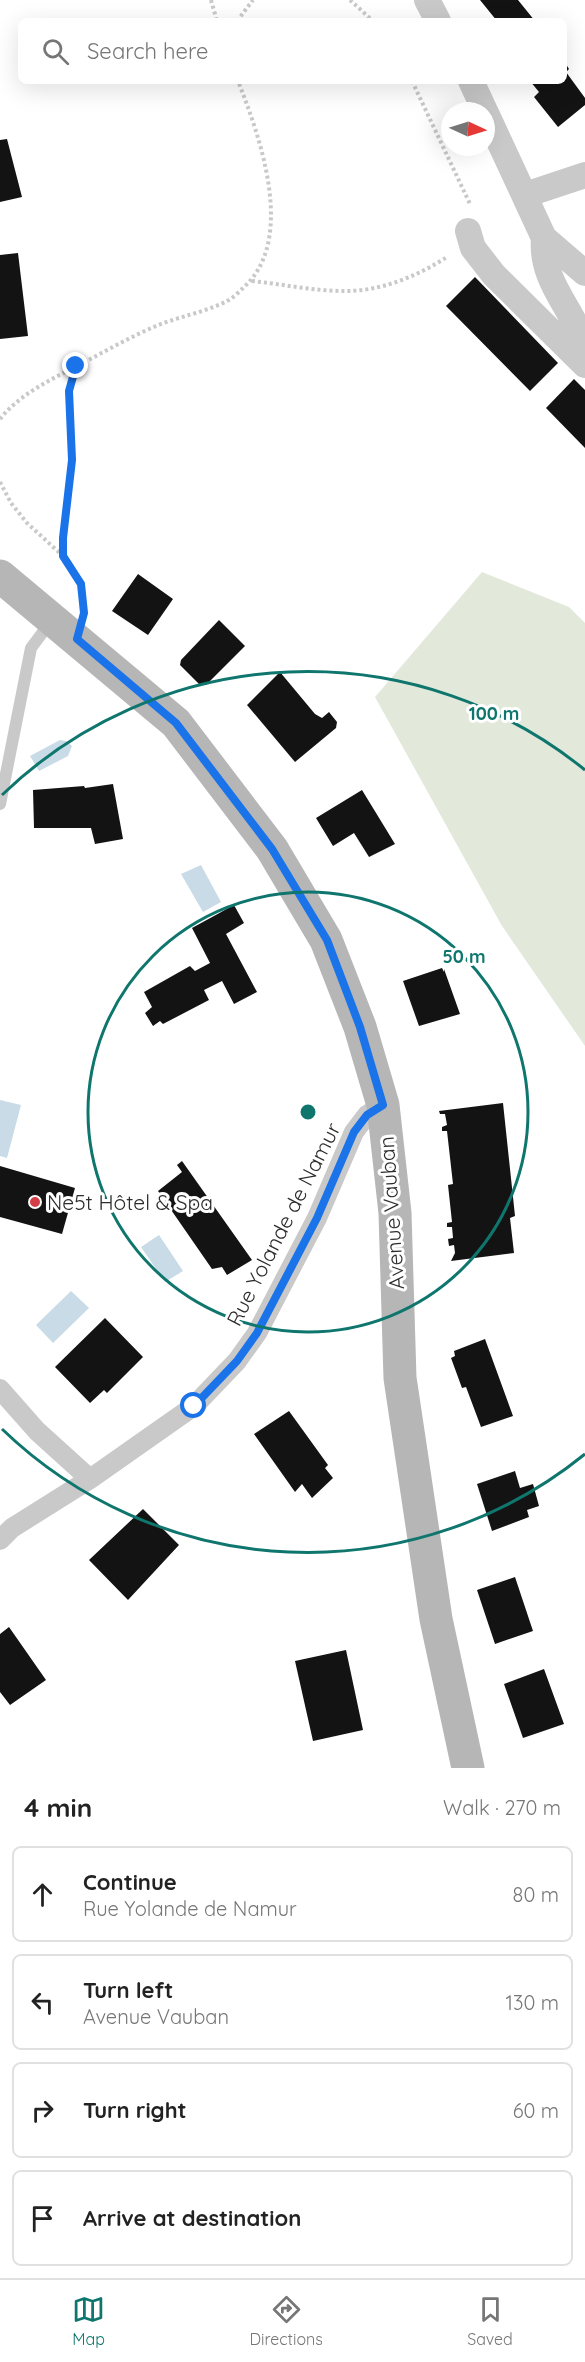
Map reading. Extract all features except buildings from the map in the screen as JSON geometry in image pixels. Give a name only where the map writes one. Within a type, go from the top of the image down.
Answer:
[{"type":"main road","name":"Avenue Vauban","points":[[0,576],[176,723],[272,849],[327,940],[360,1027],[383,1105],[395,1213],[400,1378],[436,1619],[468,1768]]},
{"type":"street","points":[[427,0],[436,18]]},
{"type":"street","points":[[472,84],[480,102]]},
{"type":"street","points":[[495,133],[544,238],[585,273]]},
{"type":"street","points":[[525,195],[578,176],[585,176]]},
{"type":"street","points":[[468,231],[473,248],[494,275],[585,365]]},
{"type":"street","points":[[544,238],[543,253],[549,277],[580,331],[585,345]]},
{"type":"street","name":"Rue Yolande de Namur","points":[[0,1540],[12,1528],[90,1479],[194,1406],[237,1361],[262,1323],[317,1218],[354,1132],[367,1115],[383,1105]]},
{"type":"street","points":[[0,1389],[38,1431],[90,1479]]},
{"type":"lane","points":[[0,804],[31,648],[65,629]]},
{"type":"path","points":[[211,0],[216,18]]},
{"type":"path","points":[[239,18],[252,0]]},
{"type":"path","points":[[350,0],[370,18]]},
{"type":"path","points":[[0,419],[10,406],[45,383],[156,326],[230,299],[251,281],[264,260],[271,232],[268,173],[254,122],[239,84]]},
{"type":"path","points":[[251,281],[344,291],[376,287],[428,270],[454,252],[477,219],[413,84]]},
{"type":"path","points":[[63,556],[63,527],[72,460],[69,391],[76,366]]},
{"type":"path","points":[[0,482],[10,503],[27,524],[63,556],[81,584],[84,613],[65,629]]},
{"type":"shaded area","points":[[482,572],[569,607],[585,623],[585,1046],[502,926],[375,697]]},
{"type":"water","points":[[60,740],[72,746],[68,756],[39,771],[30,756]]},
{"type":"water","points":[[201,865],[221,902],[203,912],[181,874]]},
{"type":"water","points":[[0,1100],[21,1105],[7,1158],[0,1156]]},
{"type":"water","points":[[159,1235],[183,1271],[165,1282],[141,1247]]},
{"type":"water","points":[[71,1291],[89,1308],[53,1343],[36,1325]]},
{"type":"place","name":"Ne5t Hôtel & Spa","points":[[35,1202]]},
{"type":"route","points":[[76,366],[69,391],[72,460],[71,481],[63,527],[63,556],[81,584],[84,613],[77,639],[176,723],[272,849],[327,940],[360,1027],[383,1105],[367,1115],[354,1132],[317,1218],[257,1333],[237,1361],[194,1406]]}]
